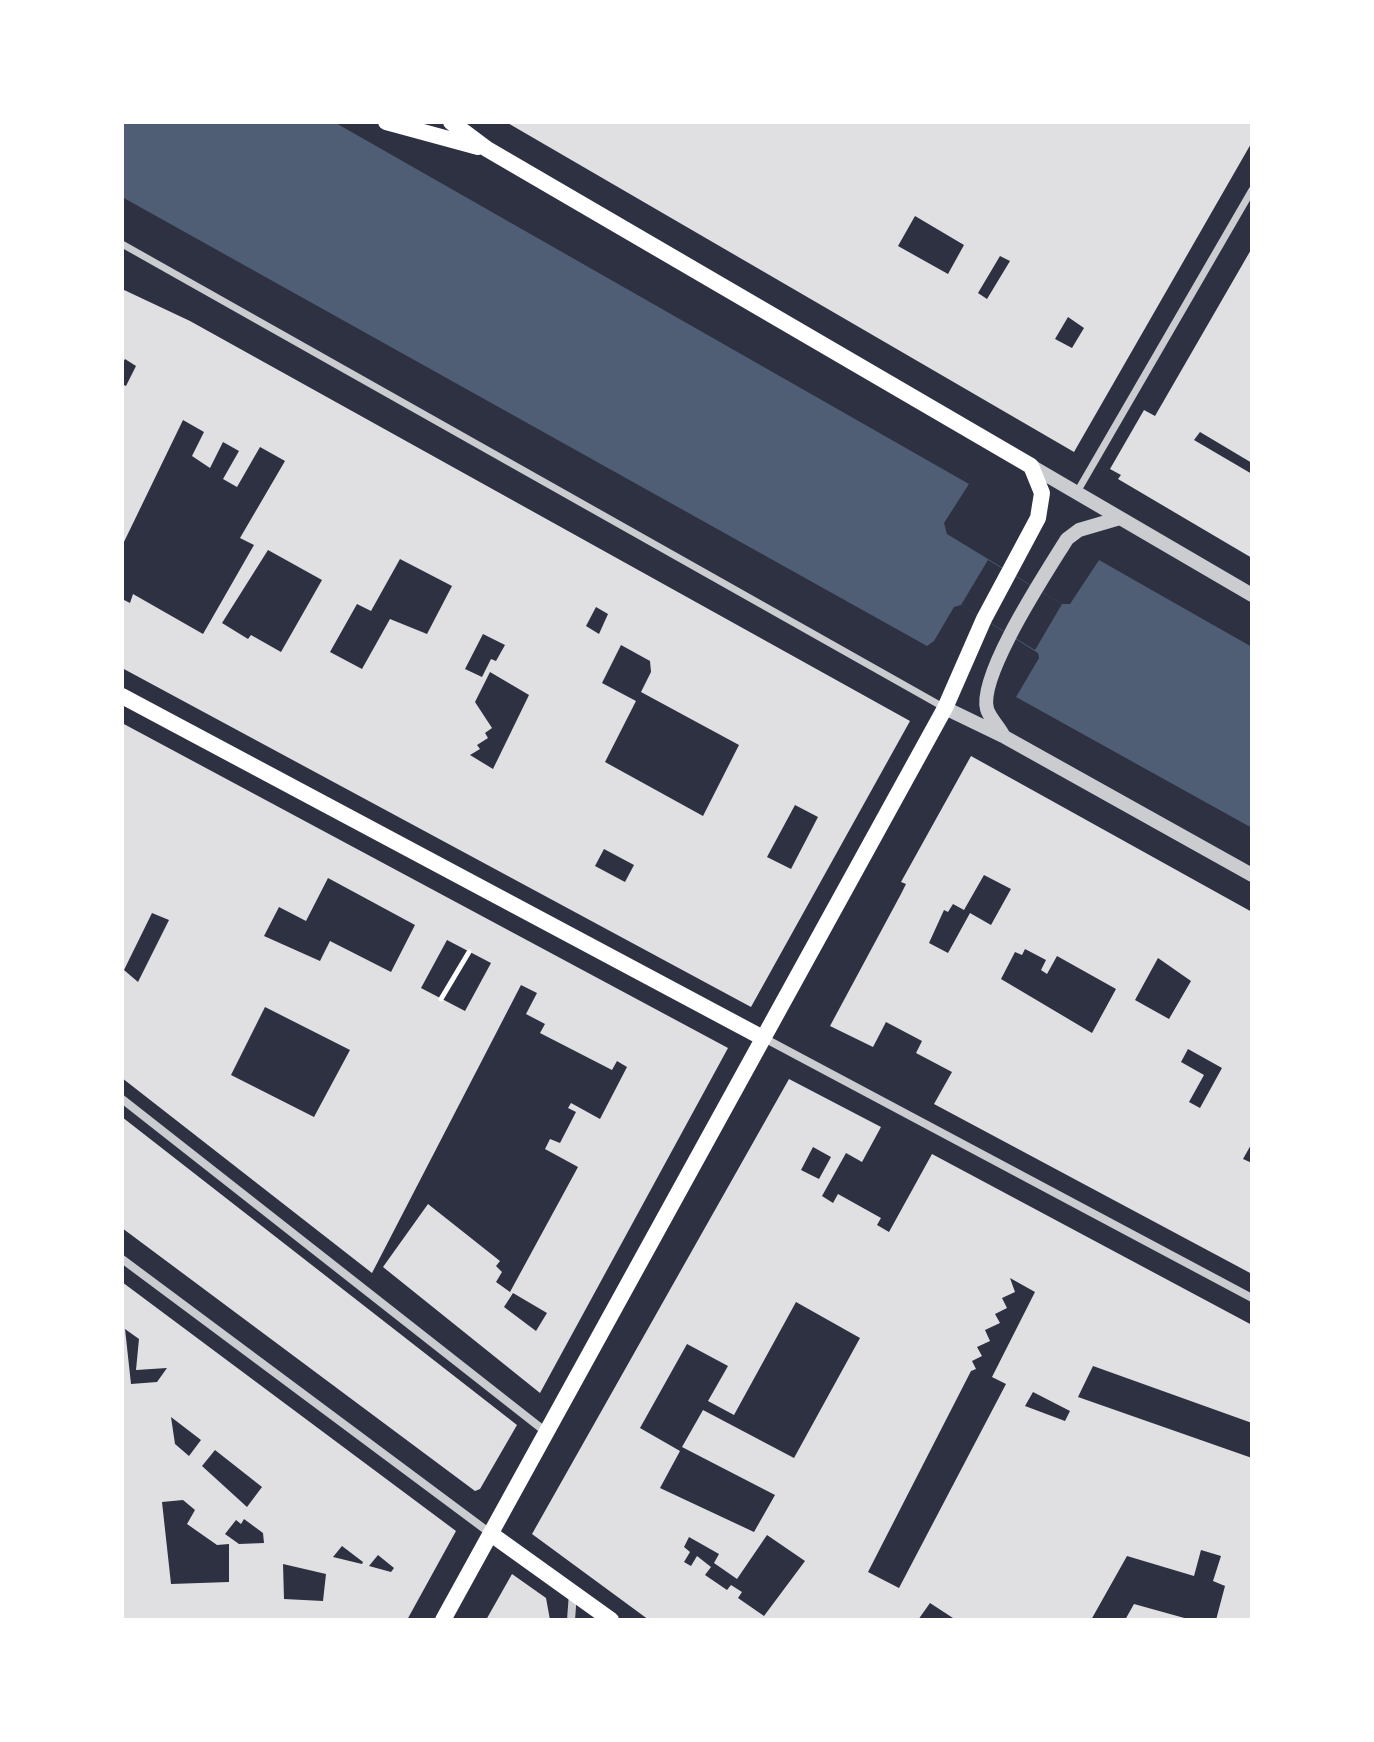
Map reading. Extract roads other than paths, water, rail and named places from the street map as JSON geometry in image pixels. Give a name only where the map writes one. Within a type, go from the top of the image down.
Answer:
[{"type":"main road","points":[[386,122],[487,149]]},
{"type":"main road","points":[[443,1620],[945,708],[984,619],[1038,518],[1042,493],[1031,466],[487,149],[451,122]]},
{"type":"main road","points":[[122,696],[763,1038]]},
{"type":"main road","points":[[491,1534],[611,1620]]},
{"type":"street","points":[[1077,492],[1252,190]]},
{"type":"street","points":[[122,244],[945,708],[1003,736],[1252,875]]},
{"type":"street","points":[[1031,466],[1252,595]]},
{"type":"street","points":[[1003,736],[987,710],[987,691],[1011,635],[1067,539],[1079,530],[1120,518]]},
{"type":"street","points":[[763,1038],[1252,1298]]},
{"type":"street","points":[[122,1099],[547,1432]]},
{"type":"street","points":[[122,1259],[491,1534]]},
{"type":"street","points":[[571,1620],[573,1592]]},
{"type":"water","points":[[122,122],[334,122],[969,484],[944,523],[947,534],[1062,604],[1070,604],[1099,560],[1252,647],[1252,828],[1016,697],[1039,658],[1038,653],[961,605],[954,607],[934,641],[927,646],[122,197]]}]
